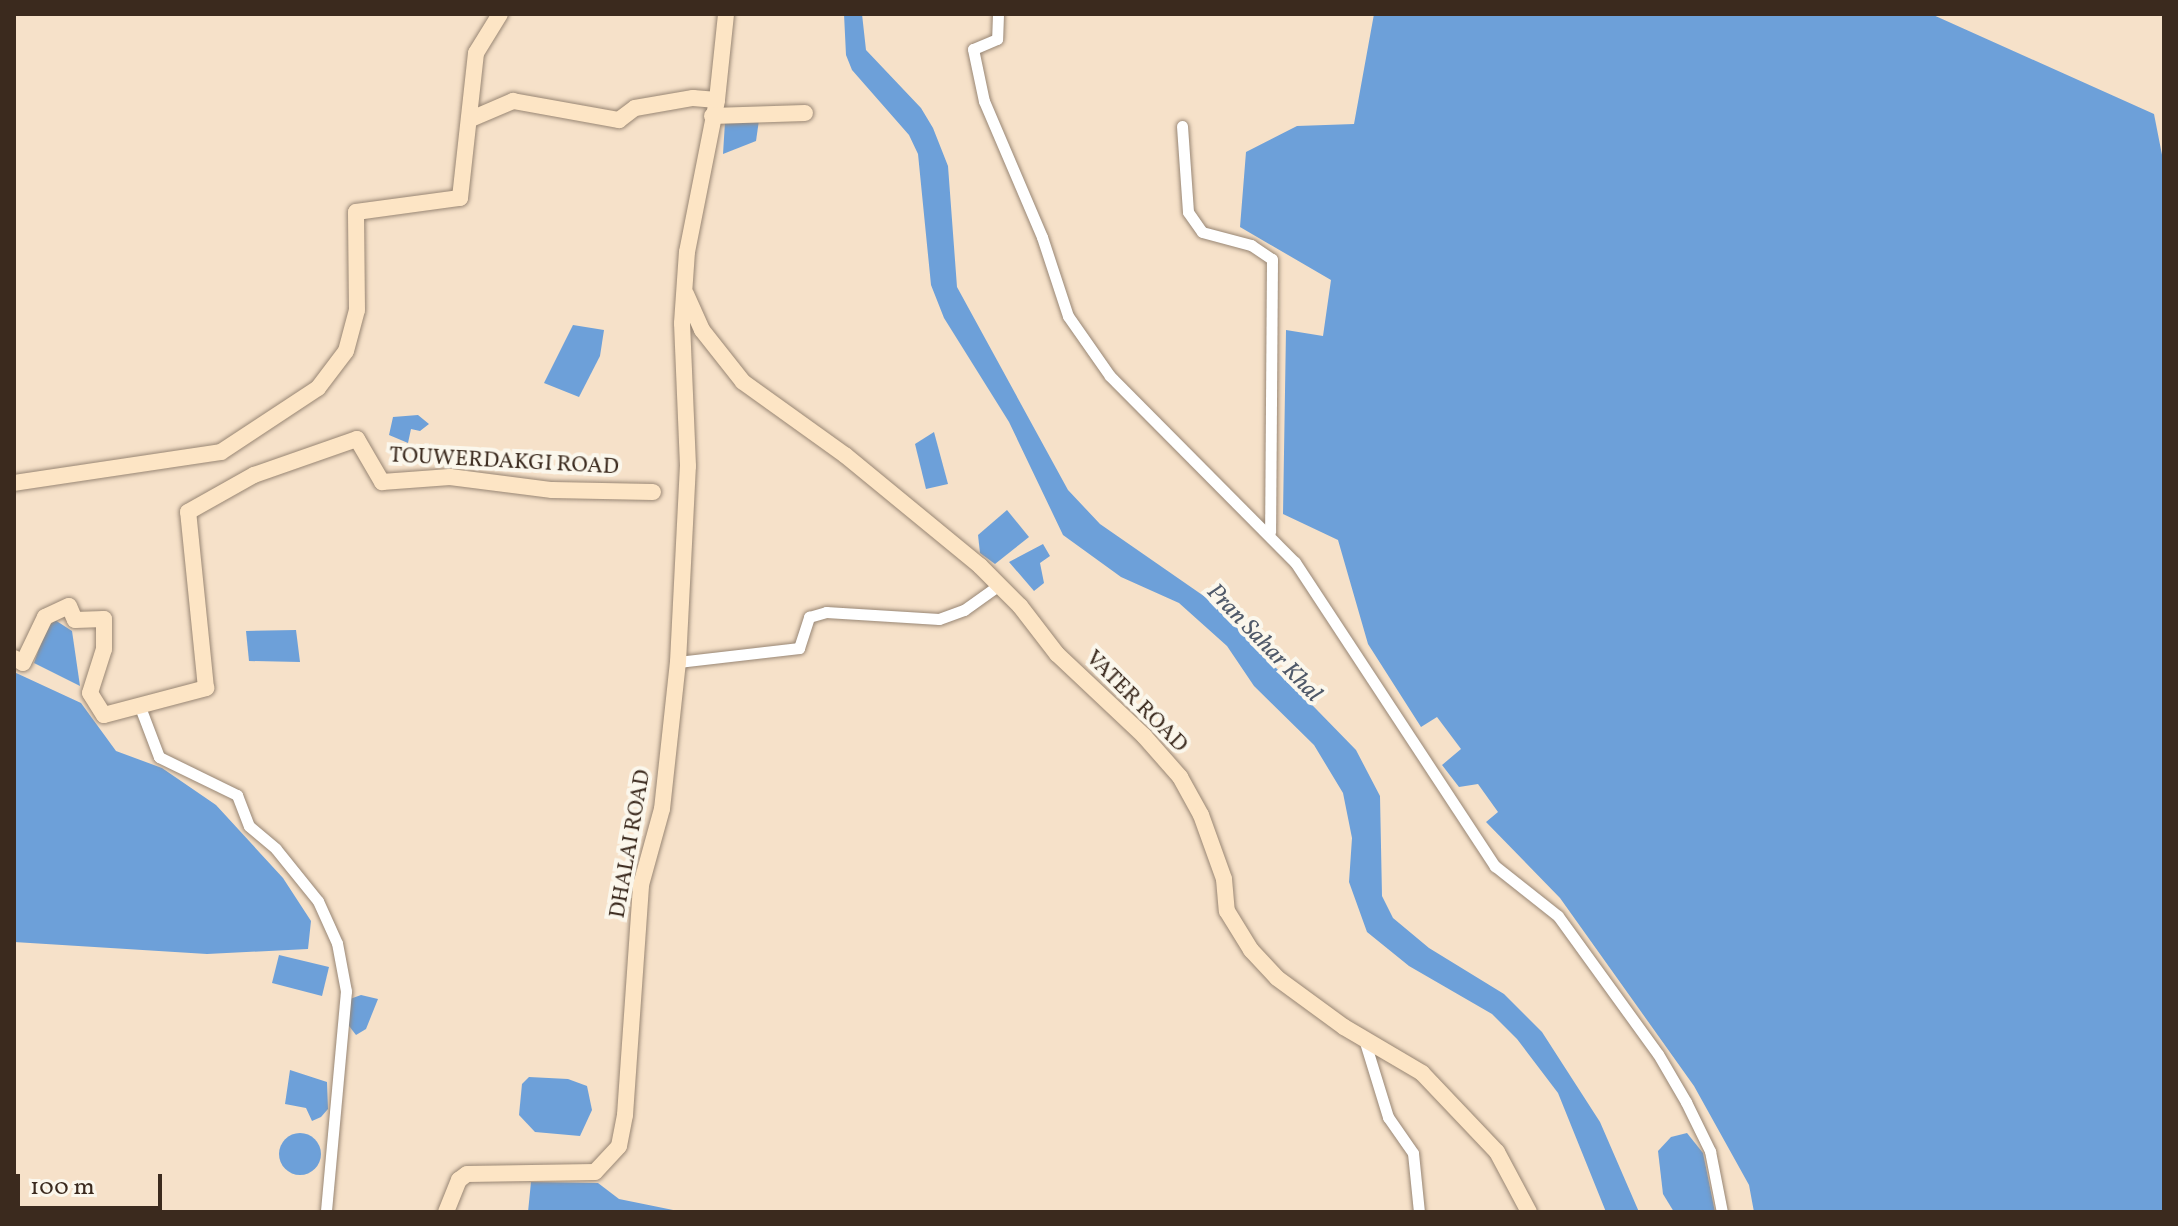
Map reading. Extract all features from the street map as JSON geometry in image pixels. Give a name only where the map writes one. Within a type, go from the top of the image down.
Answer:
[{"type":"street","points":[[14,483],[221,452],[318,388],[346,351],[357,310],[356,212],[460,198],[476,53],[500,14]]},
{"type":"street","name":"DHALAI ROAD","points":[[446,1212],[459,1180],[467,1174],[595,1172],[619,1146],[627,1099],[641,885],[662,809],[678,662],[688,466],[682,411],[690,220],[715,108],[726,14]]},
{"type":"street","points":[[998,14],[997,39],[973,49],[984,101],[1042,237],[1068,316],[1110,376],[1270,532],[1295,562],[1495,866],[1558,916],[1658,1054],[1710,1151],[1722,1212]]},
{"type":"street","points":[[471,119],[513,101],[619,120],[635,108],[693,98],[715,108],[805,113]]},
{"type":"street","points":[[1182,126],[1188,212],[1202,232],[1251,245],[1272,259],[1270,532]]},
{"type":"street","name":"VATER ROAD","points":[[686,293],[702,330],[743,382],[845,455],[999,585],[1057,654],[1180,777],[1201,815],[1224,879],[1227,911],[1251,950],[1277,978],[1364,1039],[1422,1073],[1475,1127],[1520,1188],[1529,1212]]},
{"type":"street","name":"TOUWERDAKGI ROAD","points":[[14,658],[23,663],[45,617],[69,606],[75,620],[104,619],[104,649],[90,693],[104,715],[206,688],[188,512],[254,475],[357,439],[382,482],[450,477],[552,490],[653,492]]},
{"type":"street","points":[[678,662],[799,648],[809,617],[826,612],[939,619],[964,610],[999,585]]},
{"type":"street","points":[[140,707],[159,757],[237,795],[249,826],[276,849],[318,901],[337,943],[346,991],[326,1212]]},
{"type":"street","points":[[1364,1039],[1388,1117],[1413,1153],[1419,1212]]},
{"type":"water","points":[[844,14],[862,14],[866,50],[921,108],[933,128],[948,166],[957,287],[1068,490],[1100,524],[1211,601],[1356,750],[1380,796],[1382,896],[1393,918],[1429,948],[1504,994],[1542,1032],[1600,1122],[1639,1212],[1606,1212],[1558,1093],[1517,1039],[1492,1014],[1409,966],[1367,932],[1349,882],[1352,838],[1343,793],[1314,745],[1254,686],[1227,646],[1179,603],[1121,577],[1063,535],[1009,422],[944,318],[931,285],[918,154],[909,135],[852,70],[846,55]]},
{"type":"water","points":[[1374,14],[1931,14],[2154,114],[2164,165],[2164,1212],[1754,1212],[1749,1185],[1694,1086],[1560,898],[1486,822],[1498,812],[1478,784],[1459,787],[1442,765],[1461,749],[1437,717],[1421,727],[1368,644],[1338,540],[1283,514],[1286,330],[1323,336],[1331,280],[1240,227],[1246,152],[1297,126],[1354,124]]},
{"type":"water","points":[[759,120],[756,141],[723,154],[725,122]]},
{"type":"water","points":[[573,325],[604,330],[600,356],[579,397],[544,383]]},
{"type":"water","points":[[418,415],[429,424],[420,431],[411,429],[408,443],[389,435],[393,417]]},
{"type":"water","points":[[934,432],[948,484],[926,489],[915,444]]},
{"type":"water","points":[[1007,510],[1029,537],[995,564],[980,553],[978,535]]},
{"type":"water","points":[[1043,544],[1050,556],[1040,563],[1044,583],[1034,591],[1009,562]]},
{"type":"water","points":[[55,620],[72,631],[80,686],[34,663],[46,629]]},
{"type":"water","points":[[296,630],[300,662],[249,661],[246,631]]},
{"type":"water","points":[[14,672],[81,703],[116,751],[162,768],[216,805],[283,878],[311,921],[308,949],[207,954],[14,942]]},
{"type":"water","points":[[279,955],[329,967],[322,996],[272,983]]},
{"type":"water","points":[[361,995],[378,999],[366,1029],[356,1035],[346,1022],[350,999]]},
{"type":"water","points":[[290,1070],[327,1082],[328,1109],[321,1117],[312,1121],[306,1108],[285,1104]]},
{"type":"water","points":[[529,1077],[568,1079],[587,1086],[592,1110],[580,1136],[535,1132],[519,1115],[522,1084]]},
{"type":"water","points":[[300,1133],[315,1139],[321,1154],[315,1169],[300,1175],[285,1169],[279,1154],[285,1139]]},
{"type":"water","points":[[1687,1133],[1703,1153],[1715,1212],[1674,1212],[1663,1194],[1658,1151],[1671,1137]]},
{"type":"water","points":[[531,1182],[598,1183],[619,1199],[683,1212],[528,1212]]},
{"type":"water label","name":"Pran Sahar Khal","points":[[1263,644]]}]
